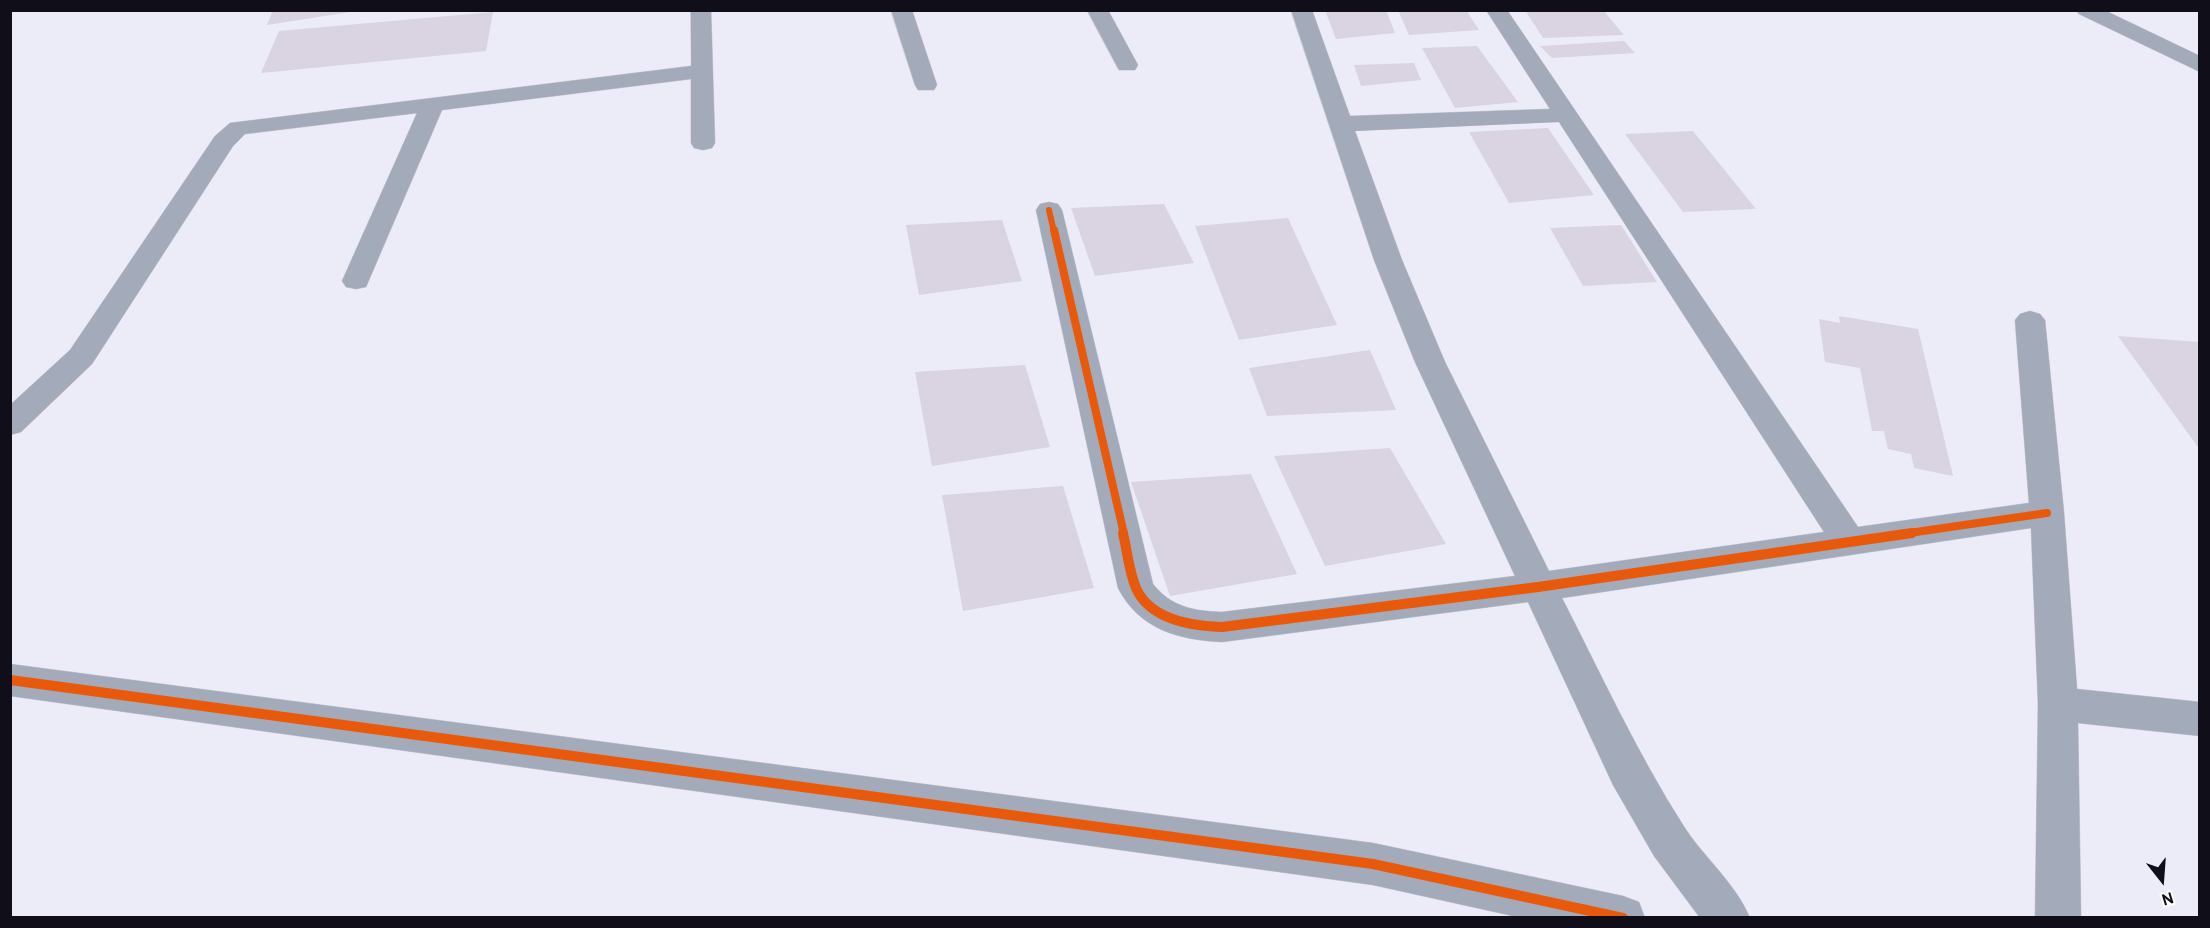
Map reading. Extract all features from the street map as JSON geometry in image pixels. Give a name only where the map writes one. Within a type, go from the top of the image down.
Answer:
[{"type":"street","points":[[701,10],[703,142]]},
{"type":"street","points":[[901,10],[926,85]]},
{"type":"street","points":[[1097,10],[1127,65]]},
{"type":"street","points":[[1301,10],[1388,260],[1430,362],[1647,806],[1669,842],[1728,918]]},
{"type":"street","points":[[1496,10],[1850,543]]},
{"type":"street","points":[[2086,10],[2199,65]]},
{"type":"street","points":[[10,424],[81,357],[229,134],[238,128],[702,71]]},
{"type":"street","points":[[356,281],[433,103]]},
{"type":"street","points":[[1341,124],[1565,115]]},
{"type":"street","points":[[1049,210],[1136,588],[1146,604],[1159,613],[1177,620],[1200,626],[1222,627],[1538,587],[2047,513]]},
{"type":"street","points":[[2030,320],[2047,513],[2058,704],[2058,918]]},
{"type":"street","points":[[10,680],[1373,864],[1623,918]]},
{"type":"street","points":[[2058,704],[2199,719]]},
{"type":"building","points":[[273,10],[363,10],[267,25]]},
{"type":"building","points":[[1325,10],[1386,10],[1395,33],[1336,39]]},
{"type":"building","points":[[1398,10],[1466,10],[1479,30],[1409,35]]},
{"type":"building","points":[[1525,10],[1603,10],[1624,35],[1543,38]]},
{"type":"building","points":[[493,12],[486,51],[261,73],[279,31]]},
{"type":"building","points":[[1624,41],[1635,53],[1552,58],[1540,46]]},
{"type":"building","points":[[1477,46],[1518,102],[1455,108],[1422,48]]},
{"type":"building","points":[[1414,63],[1421,80],[1361,86],[1354,65]]},
{"type":"building","points":[[1548,128],[1594,195],[1509,203],[1469,132]]},
{"type":"building","points":[[1693,131],[1756,209],[1683,212],[1625,134]]},
{"type":"building","points":[[1164,204],[1194,263],[1095,276],[1071,208]]},
{"type":"building","points":[[1288,218],[1337,325],[1239,340],[1195,226]]},
{"type":"building","points":[[1002,220],[1022,281],[919,295],[906,225]]},
{"type":"building","points":[[1621,225],[1657,282],[1583,286],[1550,228]]},
{"type":"building","points":[[1839,316],[1918,329],[1953,476],[1914,468],[1911,454],[1888,449],[1884,431],[1872,431],[1860,368],[1825,362],[1819,319],[1840,323]]},
{"type":"building","points":[[2118,336],[2200,342],[2200,450]]},
{"type":"building","points":[[1370,350],[1396,410],[1267,416],[1249,368]]},
{"type":"building","points":[[1025,365],[1050,447],[932,466],[915,372]]},
{"type":"building","points":[[1390,448],[1446,544],[1325,566],[1274,456]]},
{"type":"building","points":[[1251,474],[1297,574],[1170,596],[1131,482]]},
{"type":"building","points":[[1063,486],[1094,588],[963,611],[942,495]]},
{"type":"cycle path","points":[[1049,210],[1136,588],[1153,607],[1184,623],[1222,627],[1538,587],[2047,513]]},
{"type":"cycle path","points":[[10,680],[1373,864],[1623,918]]}]
